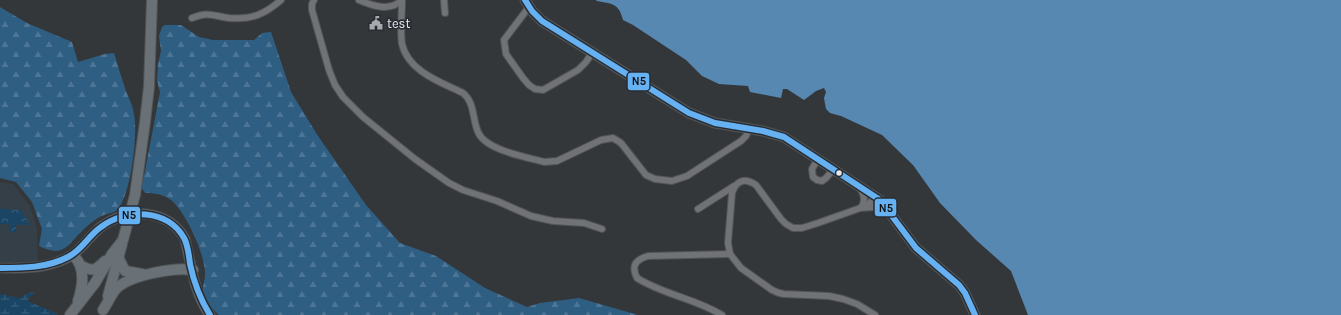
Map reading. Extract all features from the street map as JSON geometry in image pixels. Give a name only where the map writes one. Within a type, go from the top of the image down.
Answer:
[{"type":"main road","points":[[102,313],[116,257],[123,240],[135,195],[147,101],[153,0]]},
{"type":"main road","points":[[527,4],[542,21],[696,117],[715,123],[780,135],[876,197],[889,211],[916,248],[959,285],[965,293],[975,315]]},
{"type":"main road","points":[[0,268],[41,267],[53,264],[74,255],[96,232],[108,223],[130,215],[142,213],[153,215],[171,222],[185,239],[197,290],[201,301],[210,315]]},
{"type":"main road","points":[[71,313],[78,303],[83,285],[80,265],[74,255]]},
{"type":"main road","points":[[80,265],[87,269],[98,269],[116,257]]},
{"type":"main road","points":[[116,257],[125,271],[144,275]]},
{"type":"main road","points":[[71,313],[116,257]]},
{"type":"main road","points":[[102,313],[117,288],[127,281],[144,275],[192,266]]},
{"type":"street","points":[[192,18],[202,14],[212,14],[229,18],[250,17],[263,14],[281,0]]},
{"type":"street","points":[[314,0],[312,10],[329,70],[335,85],[352,107],[387,137],[437,175],[463,190],[497,201],[531,216],[553,221],[584,223],[602,229]]},
{"type":"street","points":[[359,0],[381,7],[394,5],[402,0]]},
{"type":"street","points":[[402,0],[402,43],[409,61],[423,72],[468,97],[471,103],[478,132],[482,139],[492,146],[544,162],[551,162],[557,161],[601,140],[613,138],[621,143],[646,174],[655,178],[672,181],[692,173],[741,141],[746,136],[748,129]]},
{"type":"street","points":[[444,0],[445,13]]},
{"type":"street","points":[[527,4],[504,40],[506,54],[529,85],[535,89],[543,90],[550,87],[578,70],[592,53]]},
{"type":"street","points":[[818,159],[812,169],[813,177],[816,180],[822,181],[834,169]]},
{"type":"street","points":[[698,209],[745,180],[756,185],[786,224],[793,228],[802,228],[861,208],[876,197]]},
{"type":"street","points":[[734,186],[732,193],[728,243],[730,254],[741,268],[778,293],[829,296],[843,299],[857,304],[875,315]]},
{"type":"street","points":[[859,186],[864,197],[864,202],[861,208]]},
{"type":"street","points":[[861,208],[873,207],[889,211]]},
{"type":"street","points":[[722,315],[700,303],[644,283],[637,278],[634,268],[635,264],[641,258],[648,256],[709,256],[730,254]]},
{"type":"shaded area","points":[[596,0],[1341,0],[1341,315],[1028,315],[1011,271],[976,240],[940,203],[913,165],[882,135],[841,116],[830,113],[826,109],[824,98],[826,92],[824,88],[816,91],[804,100],[787,89],[783,89],[781,98],[750,92],[748,86],[719,84],[702,76],[686,60],[623,20],[617,7]]},
{"type":"shaded area","points":[[0,182],[13,184],[30,206],[37,229],[38,262],[0,262]]},
{"type":"green space","points":[[0,7],[27,23],[72,42],[78,62],[105,54],[114,53],[132,105],[135,123],[134,149],[130,177],[123,201],[118,209],[95,220],[64,249],[54,251],[39,246],[42,229],[32,202],[16,182],[0,178]]},
{"type":"green space","points":[[165,25],[181,25],[199,37],[213,40],[254,40],[262,33],[271,32],[291,92],[318,136],[366,205],[400,243],[436,256],[485,288],[527,307],[540,303],[579,298],[638,315],[219,315],[204,297],[203,288],[205,275],[202,257],[199,246],[183,214],[171,200],[165,196],[145,193],[141,187],[160,92],[157,81],[158,64],[161,51],[159,36],[162,27]]},
{"type":"green space","points":[[0,207],[2,209],[21,210],[30,225],[16,225],[16,232],[9,232],[9,224],[0,224]]},
{"type":"green space","points":[[30,292],[35,293],[29,297],[28,301],[58,314],[0,315],[0,294],[20,298]]},
{"type":"transit line","name":"N5","points":[[525,0],[532,11],[542,21],[689,113],[715,123],[763,131],[784,137],[880,200],[916,248],[959,285],[965,293],[975,315]]},
{"type":"transit line","name":"N5","points":[[0,268],[26,267],[60,261],[73,254],[97,230],[111,221],[134,214],[146,214],[168,221],[177,228],[184,238],[195,284],[210,315]]},
{"type":"place","name":"test","points":[[376,23]]}]
